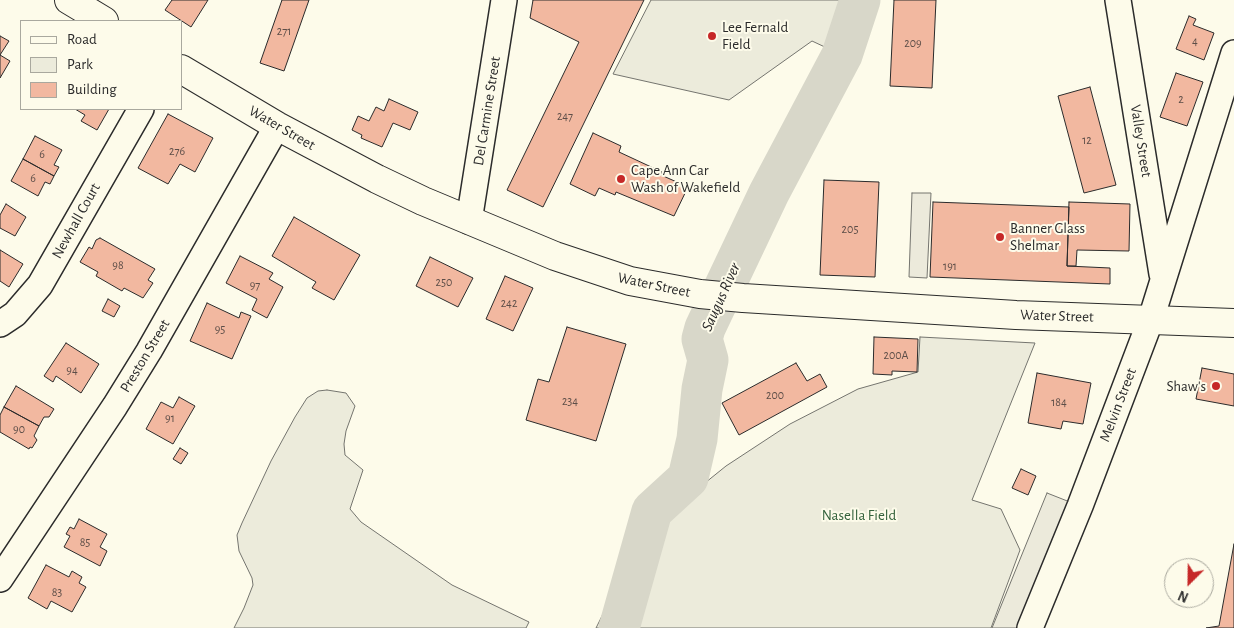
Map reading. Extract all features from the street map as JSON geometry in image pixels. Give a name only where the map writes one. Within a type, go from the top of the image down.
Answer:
[{"type":"main road","points":[[69,0],[102,20]]},
{"type":"main road","name":"Water Street","points":[[182,70],[277,126],[377,179],[538,250],[603,273],[654,286],[700,294],[743,298],[1016,314],[1234,322]]},
{"type":"street","name":"Del Carmine Street","points":[[469,221],[504,0]]},
{"type":"street","name":"Valley Street","points":[[1118,0],[1163,281]]},
{"type":"street","name":"Melvin Street","points":[[1030,628],[1080,506],[1151,319],[1234,53]]},
{"type":"street","name":"Newhall Court","points":[[0,324],[15,314],[43,281],[140,110]]},
{"type":"street","name":"Preston Street","points":[[0,579],[8,552],[93,439],[149,351],[277,126]]},
{"type":"street","name":"Melvin Street","points":[[1151,200],[1180,197],[1188,191],[1196,178]]},
{"type":"green space","points":[[651,0],[860,0],[842,55],[812,41],[729,100],[613,74]]},
{"type":"green space","name":"Nasella Field","points":[[920,337],[1035,343],[972,500],[1001,509],[1020,550],[991,628],[596,628],[603,614],[611,608],[638,541],[664,516],[726,466],[790,424],[858,389],[918,372]]},
{"type":"green space","points":[[327,390],[346,393],[355,406],[346,431],[345,455],[363,470],[350,509],[361,522],[452,585],[529,622],[526,628],[234,628],[253,585],[252,578],[239,551],[237,535],[271,461],[295,417],[307,398],[318,391]]},
{"type":"shaded area","points":[[912,193],[931,193],[927,278],[909,277]]},
{"type":"shaded area","points":[[1047,493],[1080,506],[1030,628],[992,628]]},
{"type":"building","points":[[172,0],[208,0],[191,27],[165,10]]},
{"type":"building","points":[[282,0],[309,0],[284,71],[260,63]]},
{"type":"building","points":[[533,0],[644,0],[543,207],[507,190],[579,42],[530,18]]},
{"type":"building","points":[[894,0],[936,0],[932,88],[890,86]]},
{"type":"building","points":[[1189,16],[1196,19],[1193,25],[1214,33],[1204,60],[1176,49]]},
{"type":"building","points":[[0,36],[9,41],[0,55]]},
{"type":"building","points":[[0,55],[10,61],[0,78]]},
{"type":"building","points":[[1176,73],[1203,82],[1187,126],[1160,117]]},
{"type":"building","points":[[1090,87],[1116,185],[1084,193],[1058,96]]},
{"type":"building","points":[[389,99],[418,112],[410,130],[393,123],[382,147],[361,138],[362,135],[352,130],[358,116],[369,121],[376,107],[384,111]]},
{"type":"building","points":[[77,110],[108,110],[97,130],[81,121],[85,115]]},
{"type":"building","points":[[168,114],[213,138],[195,172],[180,164],[168,184],[138,168]]},
{"type":"building","name":"Cape Ann Car Wash of Wakefield","points":[[593,133],[621,146],[619,152],[662,172],[661,175],[688,187],[674,216],[616,192],[615,195],[599,188],[595,196],[570,184]]},
{"type":"building","points":[[35,136],[62,150],[54,165],[59,167],[54,176],[23,159]]},
{"type":"building","points":[[23,159],[54,176],[50,184],[45,182],[38,196],[11,181]]},
{"type":"building","points":[[824,180],[879,182],[875,277],[820,275]]},
{"type":"building","name":"Banner Glass Shelmar","points":[[933,202],[1069,207],[1067,266],[1110,268],[1110,284],[930,277]]},
{"type":"building","points":[[1069,202],[1130,204],[1129,251],[1077,250],[1076,266],[1067,266]]},
{"type":"building","points":[[6,204],[26,217],[15,236],[0,228],[0,215]]},
{"type":"building","points":[[294,217],[360,255],[334,300],[312,288],[316,282],[272,256]]},
{"type":"building","points":[[100,238],[155,269],[148,280],[153,283],[143,298],[124,288],[122,291],[96,276],[98,272],[80,262],[89,247],[92,249],[96,240]]},
{"type":"building","points":[[0,250],[23,264],[9,287],[0,281]]},
{"type":"building","points":[[240,256],[273,273],[269,279],[283,287],[267,318],[252,310],[257,299],[226,283]]},
{"type":"building","points":[[430,257],[473,278],[458,307],[416,286]]},
{"type":"building","points":[[505,276],[533,288],[513,331],[486,319]]},
{"type":"building","points":[[108,299],[120,306],[114,317],[102,311]]},
{"type":"building","points":[[207,303],[239,318],[241,312],[251,316],[232,359],[190,341]]},
{"type":"building","points":[[567,327],[626,344],[596,441],[526,420],[538,379],[549,382]]},
{"type":"building","points":[[874,337],[918,339],[917,372],[892,371],[892,375],[873,374]]},
{"type":"building","points":[[66,343],[99,364],[81,393],[56,376],[53,382],[44,376]]},
{"type":"building","points":[[796,363],[807,381],[820,374],[827,387],[739,435],[722,403]]},
{"type":"building","name":"Shaw's","points":[[1202,368],[1234,374],[1234,406],[1196,399]]},
{"type":"building","points":[[1037,373],[1091,383],[1083,424],[1063,421],[1061,429],[1028,423]]},
{"type":"building","points":[[16,386],[54,409],[49,417],[44,417],[39,426],[4,407]]},
{"type":"building","points":[[179,397],[195,406],[173,444],[146,429],[161,402],[173,408]]},
{"type":"building","points":[[4,407],[39,426],[34,436],[37,440],[32,448],[30,447],[29,449],[0,432],[0,415]]},
{"type":"building","points":[[180,448],[188,453],[181,464],[173,459]]},
{"type":"building","points":[[1021,469],[1036,476],[1028,495],[1012,488]]},
{"type":"building","points":[[79,519],[107,534],[100,547],[107,551],[100,566],[64,547],[70,536],[66,534],[70,527],[74,529]]},
{"type":"building","points":[[1234,544],[1234,628],[1206,628],[1219,626]]},
{"type":"building","points":[[46,565],[69,577],[72,571],[82,577],[79,583],[86,587],[72,612],[51,601],[47,609],[28,598]]},
{"type":"waterway","name":"Saugus River","points":[[619,628],[652,511],[688,478],[697,439],[702,389],[708,360],[702,339],[705,328],[769,193],[842,55],[860,0]]},
{"type":"place","name":"Lee Fernald Field","points":[[712,36]]},
{"type":"place","name":"Cape Ann Car Wash of Wakefield","points":[[621,179]]},
{"type":"place","name":"Banner Glass Shelmar","points":[[1000,237]]},
{"type":"place","name":"Shaw's","points":[[1216,386]]}]
